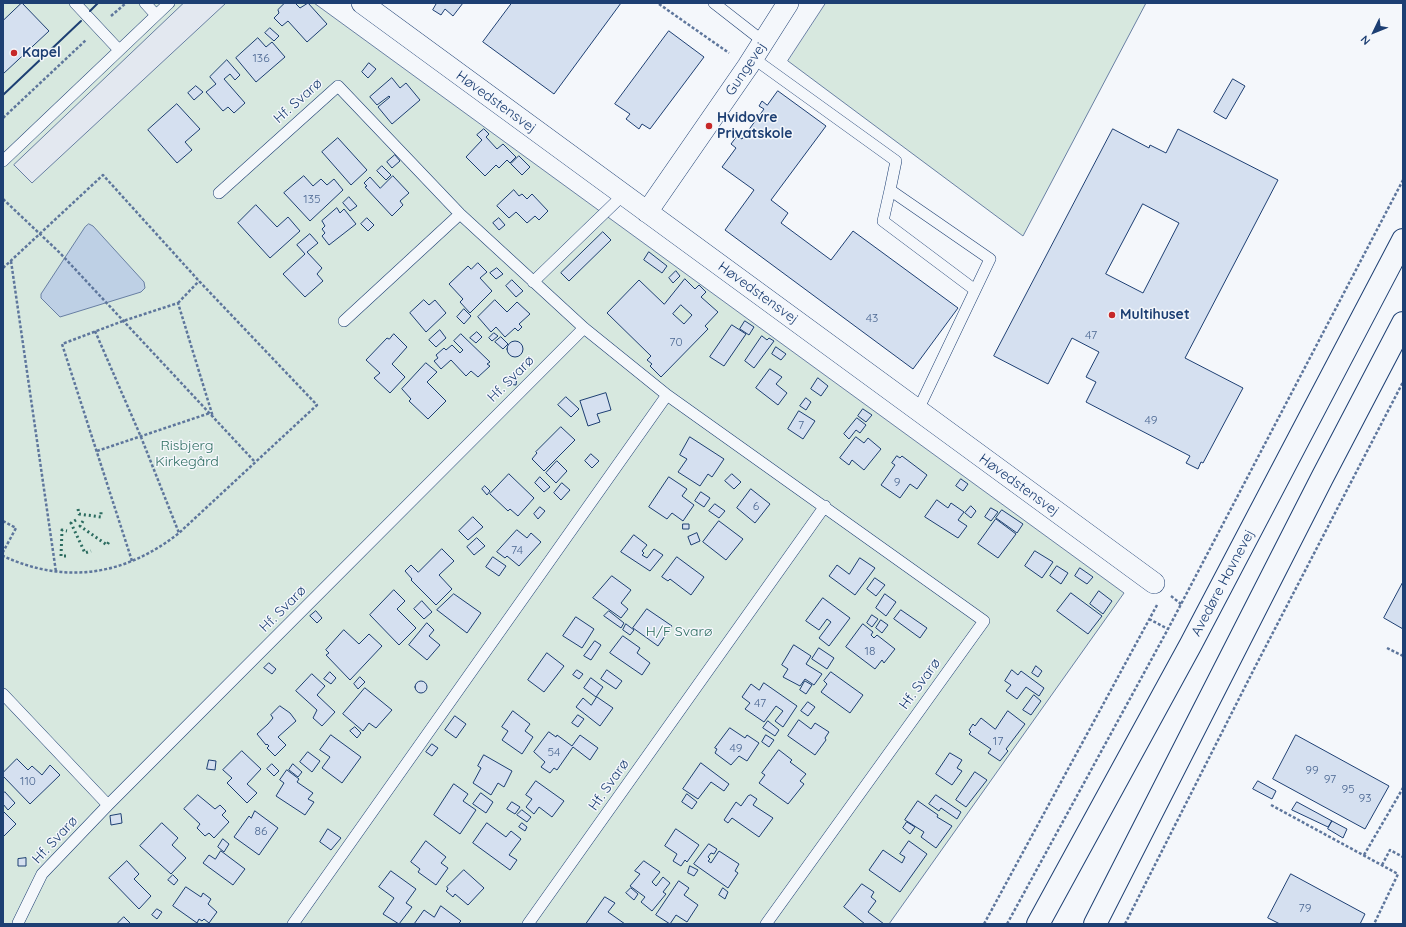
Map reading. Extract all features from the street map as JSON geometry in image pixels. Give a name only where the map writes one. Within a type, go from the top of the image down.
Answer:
[{"type":"street","name":"Høvedstensvej","points":[[362,3],[1154,583]]},
{"type":"street","name":"Gungevej","points":[[647,212],[755,55],[788,3]]},
{"type":"street","name":"Avedøre Havnevej","points":[[1038,924],[1195,637],[1403,240]]},
{"type":"street","points":[[1095,924],[1322,478],[1403,323]]},
{"type":"lane","points":[[75,3],[119,50]]},
{"type":"lane","points":[[145,3],[156,15]]},
{"type":"lane","points":[[3,161],[169,3]]},
{"type":"lane","points":[[714,3],[755,55],[896,161],[884,221],[975,290]]},
{"type":"lane","name":"Hf. Svarø","points":[[219,193],[338,86],[460,214],[584,328],[667,395],[825,506],[984,621],[766,924]]},
{"type":"lane","points":[[890,190],[990,259],[918,410]]},
{"type":"lane","points":[[533,282],[623,195]]},
{"type":"lane","points":[[344,321],[460,214]]},
{"type":"lane","name":"Hf. Svarø","points":[[18,923],[42,874],[108,805],[584,328]]},
{"type":"lane","points":[[293,924],[667,395]]},
{"type":"lane","name":"Hf. Svarø","points":[[528,924],[825,506]]},
{"type":"lane","points":[[3,694],[108,805]]},
{"type":"path","points":[[3,118],[126,3]]},
{"type":"path","points":[[659,4],[755,55]]},
{"type":"path","points":[[3,268],[103,175],[199,281],[317,405],[160,549],[132,561],[105,570],[91,572],[56,572],[25,565],[3,556]]},
{"type":"path","points":[[1007,924],[1168,629],[1403,180]]},
{"type":"path","points":[[3,199],[60,253],[255,462]]},
{"type":"path","points":[[11,261],[56,572]]},
{"type":"path","points":[[132,561],[62,344],[94,331],[178,303],[199,281]]},
{"type":"path","points":[[178,303],[213,417]]},
{"type":"path","points":[[94,331],[141,437],[179,533]]},
{"type":"path","points":[[1125,924],[1249,678],[1403,382]]},
{"type":"path","points":[[96,451],[210,414]]},
{"type":"path","points":[[3,521],[16,528],[3,552]]},
{"type":"path","points":[[984,924],[1162,595],[1154,583]]},
{"type":"path","points":[[1149,619],[1168,629]]},
{"type":"path","points":[[1387,648],[1403,656]]},
{"type":"path","points":[[1364,855],[1403,788]]},
{"type":"path","points":[[1271,805],[1398,874],[1374,924]]},
{"type":"path","points":[[1382,865],[1390,850],[1403,857]]},
{"type":"green space","name":"H/F Svarø","points":[[3,3],[314,3],[1124,593],[889,924],[3,924]]},
{"type":"green space","points":[[826,3],[1146,3],[1023,236],[788,61]]},
{"type":"shaded area","points":[[184,3],[226,3],[32,183],[14,165]]},
{"type":"water","points":[[89,224],[93,226],[144,282],[145,288],[141,292],[60,317],[41,298],[41,294],[85,227]]},
{"type":"building","name":"Kapel","points":[[22,3],[49,31],[3,74],[3,21]]},
{"type":"building","points":[[285,3],[295,3],[300,8],[308,3],[327,24],[307,42],[288,21],[282,26],[274,18],[279,13],[278,10]]},
{"type":"building","points":[[437,3],[463,3],[453,16],[445,9],[441,15],[433,10]]},
{"type":"building","points":[[512,3],[621,3],[554,94],[483,42]]},
{"type":"building","points":[[270,28],[279,36],[274,41],[265,33]]},
{"type":"building","points":[[669,31],[704,57],[650,129],[642,124],[639,129],[626,119],[630,114],[615,104]]},
{"type":"building","points":[[258,38],[266,47],[272,42],[285,57],[256,82],[236,58]]},
{"type":"building","points":[[227,60],[240,75],[235,80],[230,74],[224,79],[245,103],[234,113],[228,107],[223,111],[206,92],[216,84],[210,77]]},
{"type":"building","points":[[369,63],[376,69],[368,78],[362,72]]},
{"type":"building","points":[[392,78],[400,88],[406,83],[420,100],[392,124],[378,107],[390,97],[389,96],[377,105],[370,97]]},
{"type":"building","points":[[1233,79],[1245,86],[1226,119],[1214,112]]},
{"type":"building","points":[[196,86],[203,92],[194,100],[188,93]]},
{"type":"building","points":[[778,91],[826,126],[771,200],[788,213],[781,223],[831,260],[853,231],[958,308],[913,369],[725,230],[754,190],[722,167],[736,148],[731,144],[737,136],[742,139],[764,109],[759,106],[762,101],[767,105]]},
{"type":"building","points":[[177,104],[200,129],[185,142],[192,150],[177,163],[148,130]]},
{"type":"building","points":[[484,129],[489,134],[486,137],[497,149],[503,144],[516,157],[510,163],[507,160],[499,168],[496,165],[485,176],[466,157],[482,140],[477,135]]},
{"type":"building","name":"Multihuset","points":[[1113,129],[1149,148],[1150,145],[1166,153],[1178,129],[1278,180],[1185,358],[1243,388],[1203,463],[1201,462],[1198,469],[1186,463],[1190,456],[1086,402],[1096,382],[1086,377],[1099,352],[1072,338],[1048,384],[994,356]],"holes":[[[1143,204],[1179,223],[1143,293],[1106,274]]]},
{"type":"building","points":[[338,138],[367,170],[351,185],[322,152]]},
{"type":"building","points":[[395,155],[400,161],[392,168],[387,162]]},
{"type":"building","points":[[519,156],[530,167],[522,175],[511,164]]},
{"type":"building","points":[[382,166],[391,175],[386,180],[377,171]]},
{"type":"building","points":[[304,176],[313,186],[321,179],[327,185],[334,179],[343,190],[310,221],[284,193]]},
{"type":"building","points":[[393,176],[409,193],[400,201],[403,205],[392,216],[365,187],[367,186],[364,183],[370,177],[380,188]]},
{"type":"building","points":[[514,190],[519,196],[522,194],[527,199],[532,194],[548,211],[539,220],[535,216],[527,223],[516,212],[509,218],[497,206]]},
{"type":"building","points":[[349,197],[357,206],[350,211],[343,203]]},
{"type":"building","points":[[256,205],[277,227],[288,217],[300,231],[270,258],[238,223]]},
{"type":"building","points":[[337,208],[340,213],[344,209],[356,224],[329,245],[322,236],[325,233],[322,229],[325,226],[322,221]]},
{"type":"building","points":[[367,218],[374,225],[368,231],[361,224]]},
{"type":"building","points":[[499,218],[505,225],[499,230],[493,223]]},
{"type":"building","points":[[603,232],[611,240],[569,281],[561,273]]},
{"type":"building","points":[[310,234],[318,243],[307,252],[322,268],[317,274],[323,281],[305,297],[283,274],[305,254],[297,245]]},
{"type":"building","points":[[649,252],[667,266],[662,273],[644,260]]},
{"type":"building","points":[[478,263],[487,272],[480,278],[492,291],[470,313],[460,302],[463,299],[449,284],[468,266],[471,269]]},
{"type":"building","points":[[497,268],[503,274],[496,279],[490,273]]},
{"type":"building","points":[[676,271],[680,276],[673,283],[669,278]]},
{"type":"building","points":[[685,279],[695,289],[699,285],[706,292],[701,297],[718,312],[705,326],[708,329],[661,377],[650,366],[652,364],[647,360],[651,356],[607,313],[639,280],[664,304]],"holes":[[[681,305],[692,315],[684,324],[673,314]]]},
{"type":"building","points":[[512,280],[523,291],[516,297],[506,286]]},
{"type":"building","points":[[424,300],[429,305],[435,300],[446,313],[426,332],[410,313]]},
{"type":"building","points":[[495,300],[507,312],[517,302],[530,314],[519,324],[522,327],[518,331],[515,328],[505,337],[496,327],[491,332],[478,317]]},
{"type":"building","points":[[464,309],[471,316],[464,324],[457,317]]},
{"type":"building","points":[[745,321],[754,327],[749,335],[740,329]]},
{"type":"building","points":[[732,325],[746,334],[724,366],[710,357]]},
{"type":"building","points":[[440,330],[446,338],[436,347],[429,340]]},
{"type":"building","points":[[477,332],[482,337],[476,343],[470,338]]},
{"type":"building","points":[[494,333],[498,336],[492,341],[489,338]]},
{"type":"building","points":[[394,334],[407,347],[392,364],[405,377],[390,393],[374,378],[380,373],[366,360],[387,338],[389,339]]},
{"type":"building","points":[[461,334],[490,362],[487,364],[490,366],[478,377],[471,371],[466,376],[451,360],[441,369],[434,361],[438,358],[436,355],[444,348],[446,350],[452,345],[460,353],[463,350],[454,341]]},
{"type":"building","points":[[762,336],[767,340],[769,338],[774,341],[754,368],[745,361]]},
{"type":"building","points":[[501,337],[508,344],[503,349],[495,342]]},
{"type":"building","points":[[515,341],[522,346],[523,349],[518,356],[515,357],[508,352],[507,349],[512,342]]},
{"type":"building","points":[[776,347],[786,354],[781,360],[772,354]]},
{"type":"building","points":[[426,363],[437,372],[427,382],[446,401],[428,419],[409,401],[411,399],[402,389]]},
{"type":"building","points":[[770,369],[782,377],[776,384],[787,393],[778,405],[756,388]]},
{"type":"building","points":[[509,376],[517,377],[516,385],[508,384]]},
{"type":"building","points":[[818,378],[828,386],[821,396],[811,389]]},
{"type":"building","points":[[606,393],[611,410],[597,414],[600,422],[588,426],[580,401]]},
{"type":"building","points":[[566,397],[579,409],[571,417],[558,405]]},
{"type":"building","points":[[806,398],[811,402],[806,410],[800,406]]},
{"type":"building","points":[[863,409],[872,415],[866,422],[858,416]]},
{"type":"building","points":[[799,411],[815,421],[803,439],[788,429]]},
{"type":"building","points":[[857,418],[866,425],[860,433],[856,430],[849,439],[844,434]]},
{"type":"building","points":[[561,427],[575,440],[544,471],[532,459],[537,453],[536,452]]},
{"type":"building","points":[[690,437],[724,459],[712,477],[708,474],[700,486],[678,472],[687,459],[680,455]]},
{"type":"building","points":[[856,437],[864,443],[868,438],[881,449],[864,470],[852,460],[849,465],[840,458]]},
{"type":"building","points":[[591,454],[599,461],[592,468],[585,461]]},
{"type":"building","points":[[897,456],[900,458],[902,456],[927,475],[917,489],[910,484],[900,498],[881,485],[895,465],[892,463]]},
{"type":"building","points":[[557,461],[567,471],[556,483],[546,473]]},
{"type":"building","points":[[509,474],[534,498],[518,516],[510,509],[508,511],[490,494]]},
{"type":"building","points":[[732,474],[741,482],[734,489],[725,481]]},
{"type":"building","points":[[540,477],[550,487],[544,492],[535,483]]},
{"type":"building","points":[[669,477],[687,489],[682,496],[694,505],[683,521],[672,513],[667,519],[649,507]]},
{"type":"building","points":[[961,479],[968,484],[963,491],[956,486]]},
{"type":"building","points":[[562,483],[570,490],[561,500],[554,493]]},
{"type":"building","points":[[485,486],[490,491],[487,495],[482,489]]},
{"type":"building","points":[[751,489],[770,504],[755,523],[737,508]]},
{"type":"building","points":[[701,492],[710,498],[704,507],[695,501]]},
{"type":"building","points":[[937,500],[948,508],[951,503],[964,512],[958,520],[967,526],[958,538],[925,517]]},
{"type":"building","points":[[715,504],[725,511],[719,518],[709,511]]},
{"type":"building","points":[[971,506],[976,511],[971,518],[965,513]]},
{"type":"building","points":[[540,507],[545,511],[538,519],[534,514]]},
{"type":"building","points":[[991,508],[998,512],[991,521],[985,517]]},
{"type":"building","points":[[1002,510],[1023,524],[1017,533],[996,518]]},
{"type":"building","points":[[473,517],[483,527],[468,540],[459,531]]},
{"type":"building","points":[[996,519],[1016,534],[998,558],[978,544]]},
{"type":"building","points":[[719,521],[743,539],[726,560],[703,542]]},
{"type":"building","points":[[683,524],[689,524],[689,529],[683,529]]},
{"type":"building","points":[[517,530],[527,538],[531,533],[541,542],[519,566],[507,556],[505,558],[497,552]]},
{"type":"building","points":[[697,533],[700,541],[691,545],[688,537]]},
{"type":"building","points":[[634,535],[647,545],[642,551],[644,553],[642,555],[647,558],[654,549],[663,555],[650,571],[621,552]]},
{"type":"building","points":[[477,538],[485,546],[474,555],[467,547]]},
{"type":"building","points":[[442,549],[454,561],[439,575],[452,589],[436,605],[411,580],[412,579],[405,571],[411,565],[418,572]]},
{"type":"building","points":[[1035,551],[1053,562],[1042,578],[1025,566]]},
{"type":"building","points":[[493,557],[506,566],[499,576],[486,567]]},
{"type":"building","points":[[677,557],[704,577],[691,595],[670,579],[668,581],[662,577]]},
{"type":"building","points":[[860,558],[875,568],[855,595],[829,576],[837,565],[849,574]]},
{"type":"building","points":[[1057,566],[1068,573],[1061,584],[1050,576]]},
{"type":"building","points":[[1080,568],[1093,577],[1087,584],[1075,576]]},
{"type":"building","points":[[612,576],[631,590],[621,603],[628,609],[621,618],[593,598]]},
{"type":"building","points":[[875,578],[885,585],[876,596],[867,589]]},
{"type":"building","points":[[1403,582],[1403,629],[1384,618]]},
{"type":"building","points":[[394,590],[405,601],[397,609],[416,628],[399,645],[370,615]]},
{"type":"building","points":[[1099,591],[1112,601],[1103,614],[1090,604]]},
{"type":"building","points":[[1071,593],[1102,616],[1088,634],[1057,611]]},
{"type":"building","points":[[454,594],[481,613],[467,633],[437,610]]},
{"type":"building","points":[[885,594],[896,602],[886,616],[876,608]]},
{"type":"building","points":[[823,598],[850,618],[829,646],[819,638],[831,622],[827,619],[819,630],[806,621]]},
{"type":"building","points":[[422,601],[432,612],[424,619],[414,609]]},
{"type":"building","points":[[647,609],[672,626],[658,646],[633,628]]},
{"type":"building","points":[[901,610],[927,628],[920,638],[894,619]]},
{"type":"building","points":[[316,611],[322,618],[317,623],[310,616]]},
{"type":"building","points":[[609,611],[624,623],[621,628],[604,616]]},
{"type":"building","points":[[872,615],[878,619],[872,627],[867,623]]},
{"type":"building","points":[[576,617],[594,629],[582,648],[563,636]]},
{"type":"building","points":[[881,620],[888,625],[882,633],[876,628]]},
{"type":"building","points":[[427,623],[434,630],[429,636],[440,645],[427,660],[409,645]]},
{"type":"building","points":[[626,624],[634,630],[630,635],[623,630]]},
{"type":"building","points":[[863,624],[873,632],[871,635],[874,638],[877,635],[895,649],[884,663],[882,660],[875,669],[846,647]]},
{"type":"building","points":[[344,630],[359,644],[369,634],[382,646],[350,680],[326,655],[329,653],[326,650]]},
{"type":"building","points":[[623,636],[640,648],[637,653],[650,663],[642,675],[610,653]]},
{"type":"building","points":[[595,641],[601,645],[591,660],[584,656]]},
{"type":"building","points":[[794,645],[811,656],[806,664],[822,674],[814,685],[805,679],[800,686],[783,677],[788,669],[782,665]]},
{"type":"building","points":[[819,648],[834,658],[827,669],[812,659]]},
{"type":"building","points":[[547,653],[564,666],[544,692],[528,680]]},
{"type":"building","points":[[269,663],[276,669],[272,674],[264,668]]},
{"type":"building","points":[[1036,666],[1042,671],[1038,677],[1032,673]]},
{"type":"building","points":[[577,670],[583,674],[579,679],[573,675]]},
{"type":"building","points":[[607,670],[622,681],[616,689],[601,679]]},
{"type":"building","points":[[1012,670],[1018,675],[1021,671],[1044,688],[1039,696],[1026,687],[1017,699],[1006,691],[1011,685],[1005,681]]},
{"type":"building","points":[[330,672],[336,678],[331,684],[324,679]]},
{"type":"building","points":[[831,672],[863,695],[850,713],[821,692],[827,684],[824,681]]},
{"type":"building","points":[[312,674],[325,686],[317,695],[335,712],[322,726],[313,718],[317,710],[296,691]]},
{"type":"building","points":[[360,677],[365,682],[358,689],[354,684]]},
{"type":"building","points":[[591,678],[603,687],[596,697],[584,688]]},
{"type":"building","points":[[421,681],[425,683],[427,687],[425,691],[421,693],[417,691],[415,687],[417,683]]},
{"type":"building","points":[[805,681],[812,685],[806,694],[800,690]]},
{"type":"building","points":[[764,683],[797,706],[783,727],[775,721],[783,711],[776,706],[764,722],[745,709],[750,703],[742,697],[751,684],[759,690]]},
{"type":"building","points":[[365,688],[392,710],[376,728],[369,723],[363,731],[343,714]]},
{"type":"building","points":[[1034,695],[1041,701],[1031,715],[1023,710]]},
{"type":"building","points":[[597,697],[613,708],[600,726],[576,707],[583,698],[591,705]]},
{"type":"building","points":[[808,702],[815,707],[808,716],[801,711]]},
{"type":"building","points":[[280,706],[290,713],[296,721],[278,737],[286,745],[275,756],[267,748],[269,746],[267,744],[266,745],[257,734],[273,718],[271,715]]},
{"type":"building","points":[[513,711],[530,724],[525,731],[533,737],[522,754],[502,740],[508,731],[502,727]]},
{"type":"building","points":[[1008,711],[1025,724],[1006,749],[1008,751],[1000,761],[988,753],[991,749],[969,734],[971,732],[969,730],[973,724],[975,726],[981,718],[995,729]]},
{"type":"building","points":[[578,715],[584,719],[578,727],[572,723]]},
{"type":"building","points":[[455,716],[466,724],[456,738],[445,730]]},
{"type":"building","points":[[799,720],[811,729],[815,723],[829,732],[825,738],[826,740],[815,755],[788,736]]},
{"type":"building","points":[[768,721],[779,730],[775,736],[763,728]]},
{"type":"building","points":[[355,727],[361,733],[357,738],[350,731]]},
{"type":"building","points":[[730,728],[745,738],[747,735],[759,743],[747,761],[739,756],[731,765],[715,753],[717,749],[715,748]]},
{"type":"building","points":[[549,732],[556,737],[557,735],[572,746],[580,735],[598,748],[590,760],[573,747],[557,770],[554,768],[550,773],[541,767],[545,762],[534,752]]},
{"type":"building","points":[[331,735],[361,757],[342,783],[322,768],[330,757],[320,750]]},
{"type":"building","points":[[766,735],[774,740],[769,747],[762,742]]},
{"type":"building","points":[[1296,735],[1389,786],[1365,829],[1273,779]]},
{"type":"building","points":[[432,744],[438,748],[432,756],[426,752]]},
{"type":"building","points":[[779,750],[792,760],[790,762],[806,774],[800,781],[804,784],[788,804],[759,783],[765,775],[762,773]]},
{"type":"building","points":[[242,751],[261,769],[247,784],[257,793],[247,803],[227,783],[232,778],[223,770]]},
{"type":"building","points":[[308,752],[320,761],[312,772],[300,762]]},
{"type":"building","points":[[950,753],[962,760],[957,768],[962,771],[952,785],[936,774]]},
{"type":"building","points":[[484,755],[512,771],[504,787],[498,783],[491,795],[473,783],[481,768],[478,766]]},
{"type":"building","points":[[17,759],[28,770],[32,766],[42,775],[50,765],[60,775],[30,804],[3,776],[3,773]]},
{"type":"building","points":[[209,760],[216,761],[215,770],[207,769]]},
{"type":"building","points":[[701,763],[729,784],[724,791],[711,782],[698,799],[683,789]]},
{"type":"building","points":[[272,764],[279,771],[274,776],[267,769]]},
{"type":"building","points":[[293,764],[302,772],[298,777],[289,770]]},
{"type":"building","points":[[287,770],[299,779],[297,782],[313,793],[308,799],[314,802],[305,815],[276,796],[284,783],[280,780]]},
{"type":"building","points":[[975,772],[987,780],[966,807],[956,800]]},
{"type":"building","points":[[536,781],[564,801],[552,817],[539,807],[534,814],[526,807],[532,799],[526,795]]},
{"type":"building","points":[[1258,781],[1276,791],[1272,799],[1253,789]]},
{"type":"building","points":[[454,784],[468,794],[463,801],[476,810],[460,834],[434,815]]},
{"type":"building","points":[[5,792],[15,803],[8,810],[3,804],[3,794]]},
{"type":"building","points":[[481,793],[493,802],[486,813],[473,804]]},
{"type":"building","points":[[687,794],[697,802],[692,809],[682,802]]},
{"type":"building","points":[[198,795],[215,809],[220,805],[226,811],[222,815],[229,822],[214,838],[209,833],[205,836],[197,828],[200,824],[184,809]]},
{"type":"building","points":[[751,795],[757,799],[753,805],[773,818],[759,837],[732,818],[728,823],[724,820],[736,802],[741,806],[748,796]]},
{"type":"building","points":[[936,795],[961,812],[957,819],[941,808],[939,811],[929,804]]},
{"type":"building","points":[[918,801],[938,815],[937,817],[952,826],[936,848],[921,837],[924,832],[905,820]]},
{"type":"building","points":[[512,802],[520,807],[515,814],[507,809]]},
{"type":"building","points":[[1297,802],[1332,821],[1328,827],[1292,810]]},
{"type":"building","points":[[522,810],[531,817],[527,822],[517,815]]},
{"type":"building","points":[[3,811],[16,824],[3,837]]},
{"type":"building","points":[[255,811],[278,828],[259,855],[234,837],[249,816],[251,818]]},
{"type":"building","points":[[121,814],[122,823],[111,825],[110,816]]},
{"type":"building","points":[[1332,821],[1347,829],[1343,838],[1328,829]]},
{"type":"building","points":[[907,822],[915,827],[910,834],[903,828]]},
{"type":"building","points":[[162,823],[178,838],[172,845],[186,858],[171,874],[140,846]]},
{"type":"building","points":[[487,823],[506,837],[511,831],[521,839],[509,855],[517,860],[510,870],[473,843]]},
{"type":"building","points":[[522,823],[527,827],[525,831],[519,827]]},
{"type":"building","points":[[328,829],[341,838],[331,850],[320,842]]},
{"type":"building","points":[[676,829],[699,845],[687,862],[685,860],[681,866],[673,861],[677,854],[665,846]]},
{"type":"building","points":[[223,839],[229,844],[224,852],[218,847]]},
{"type":"building","points":[[426,841],[446,857],[441,863],[448,868],[436,885],[418,872],[420,869],[411,862]]},
{"type":"building","points":[[909,841],[927,854],[900,892],[869,870],[883,850],[902,863],[905,857],[900,854]]},
{"type":"building","points":[[709,844],[717,849],[714,854],[711,853],[708,857],[710,859],[708,861],[711,863],[719,851],[739,864],[735,871],[738,873],[728,888],[694,864]]},
{"type":"building","points":[[221,851],[245,869],[233,885],[203,863],[209,855],[215,859]]},
{"type":"building","points":[[26,858],[26,866],[18,866],[18,859]]},
{"type":"building","points":[[127,861],[139,874],[134,879],[151,896],[139,909],[109,878]]},
{"type":"building","points":[[644,861],[660,872],[652,882],[656,886],[663,877],[670,883],[663,892],[666,894],[652,911],[641,902],[645,897],[630,886],[640,874],[635,871]]},
{"type":"building","points":[[690,866],[698,870],[694,876],[688,873]]},
{"type":"building","points":[[464,870],[484,888],[468,905],[455,894],[453,897],[446,891],[448,889],[447,887]]},
{"type":"building","points":[[391,871],[416,889],[406,903],[412,907],[399,924],[383,914],[394,898],[379,887]]},
{"type":"building","points":[[1291,874],[1365,914],[1360,924],[1280,924],[1268,918]]},
{"type":"building","points":[[173,875],[178,880],[174,885],[168,880]]},
{"type":"building","points":[[679,881],[689,888],[684,895],[698,905],[687,922],[676,915],[670,924],[656,915]]},
{"type":"building","points":[[862,884],[874,892],[871,897],[876,901],[868,912],[884,924],[865,924],[844,907]]},
{"type":"building","points":[[186,887],[201,897],[203,893],[211,899],[208,904],[217,912],[209,923],[204,919],[202,921],[199,919],[197,923],[173,906]]},
{"type":"building","points":[[631,888],[638,894],[634,900],[626,893]]},
{"type":"building","points":[[723,888],[728,892],[725,899],[719,895]]},
{"type":"building","points":[[605,897],[615,903],[608,912],[625,924],[586,924]]},
{"type":"building","points":[[441,906],[461,921],[458,924],[414,924],[424,910],[434,917]]},
{"type":"building","points":[[157,909],[162,912],[157,919],[152,915]]},
{"type":"building","points":[[124,917],[131,924],[117,924]]},
{"type":"hedge","points":[[78,509],[79,514],[101,517],[101,511]]},
{"type":"hedge","points":[[76,520],[71,523],[85,553],[91,551]]},
{"type":"hedge","points":[[83,521],[80,526],[107,545],[110,540]]},
{"type":"hedge","points":[[66,556],[61,556],[62,530],[67,531]]},
{"type":"wall","points":[[90,11],[98,3]]},
{"type":"wall","points":[[3,95],[81,21]]},
{"type":"place","name":"Kapel","points":[[14,53]]},
{"type":"place","name":"Hvidovre Privatskole","points":[[709,126]]},
{"type":"place","name":"Multihuset","points":[[1112,315]]},
{"type":"park label","name":"Risbjerg Kirkegård","points":[[187,454]]}]
